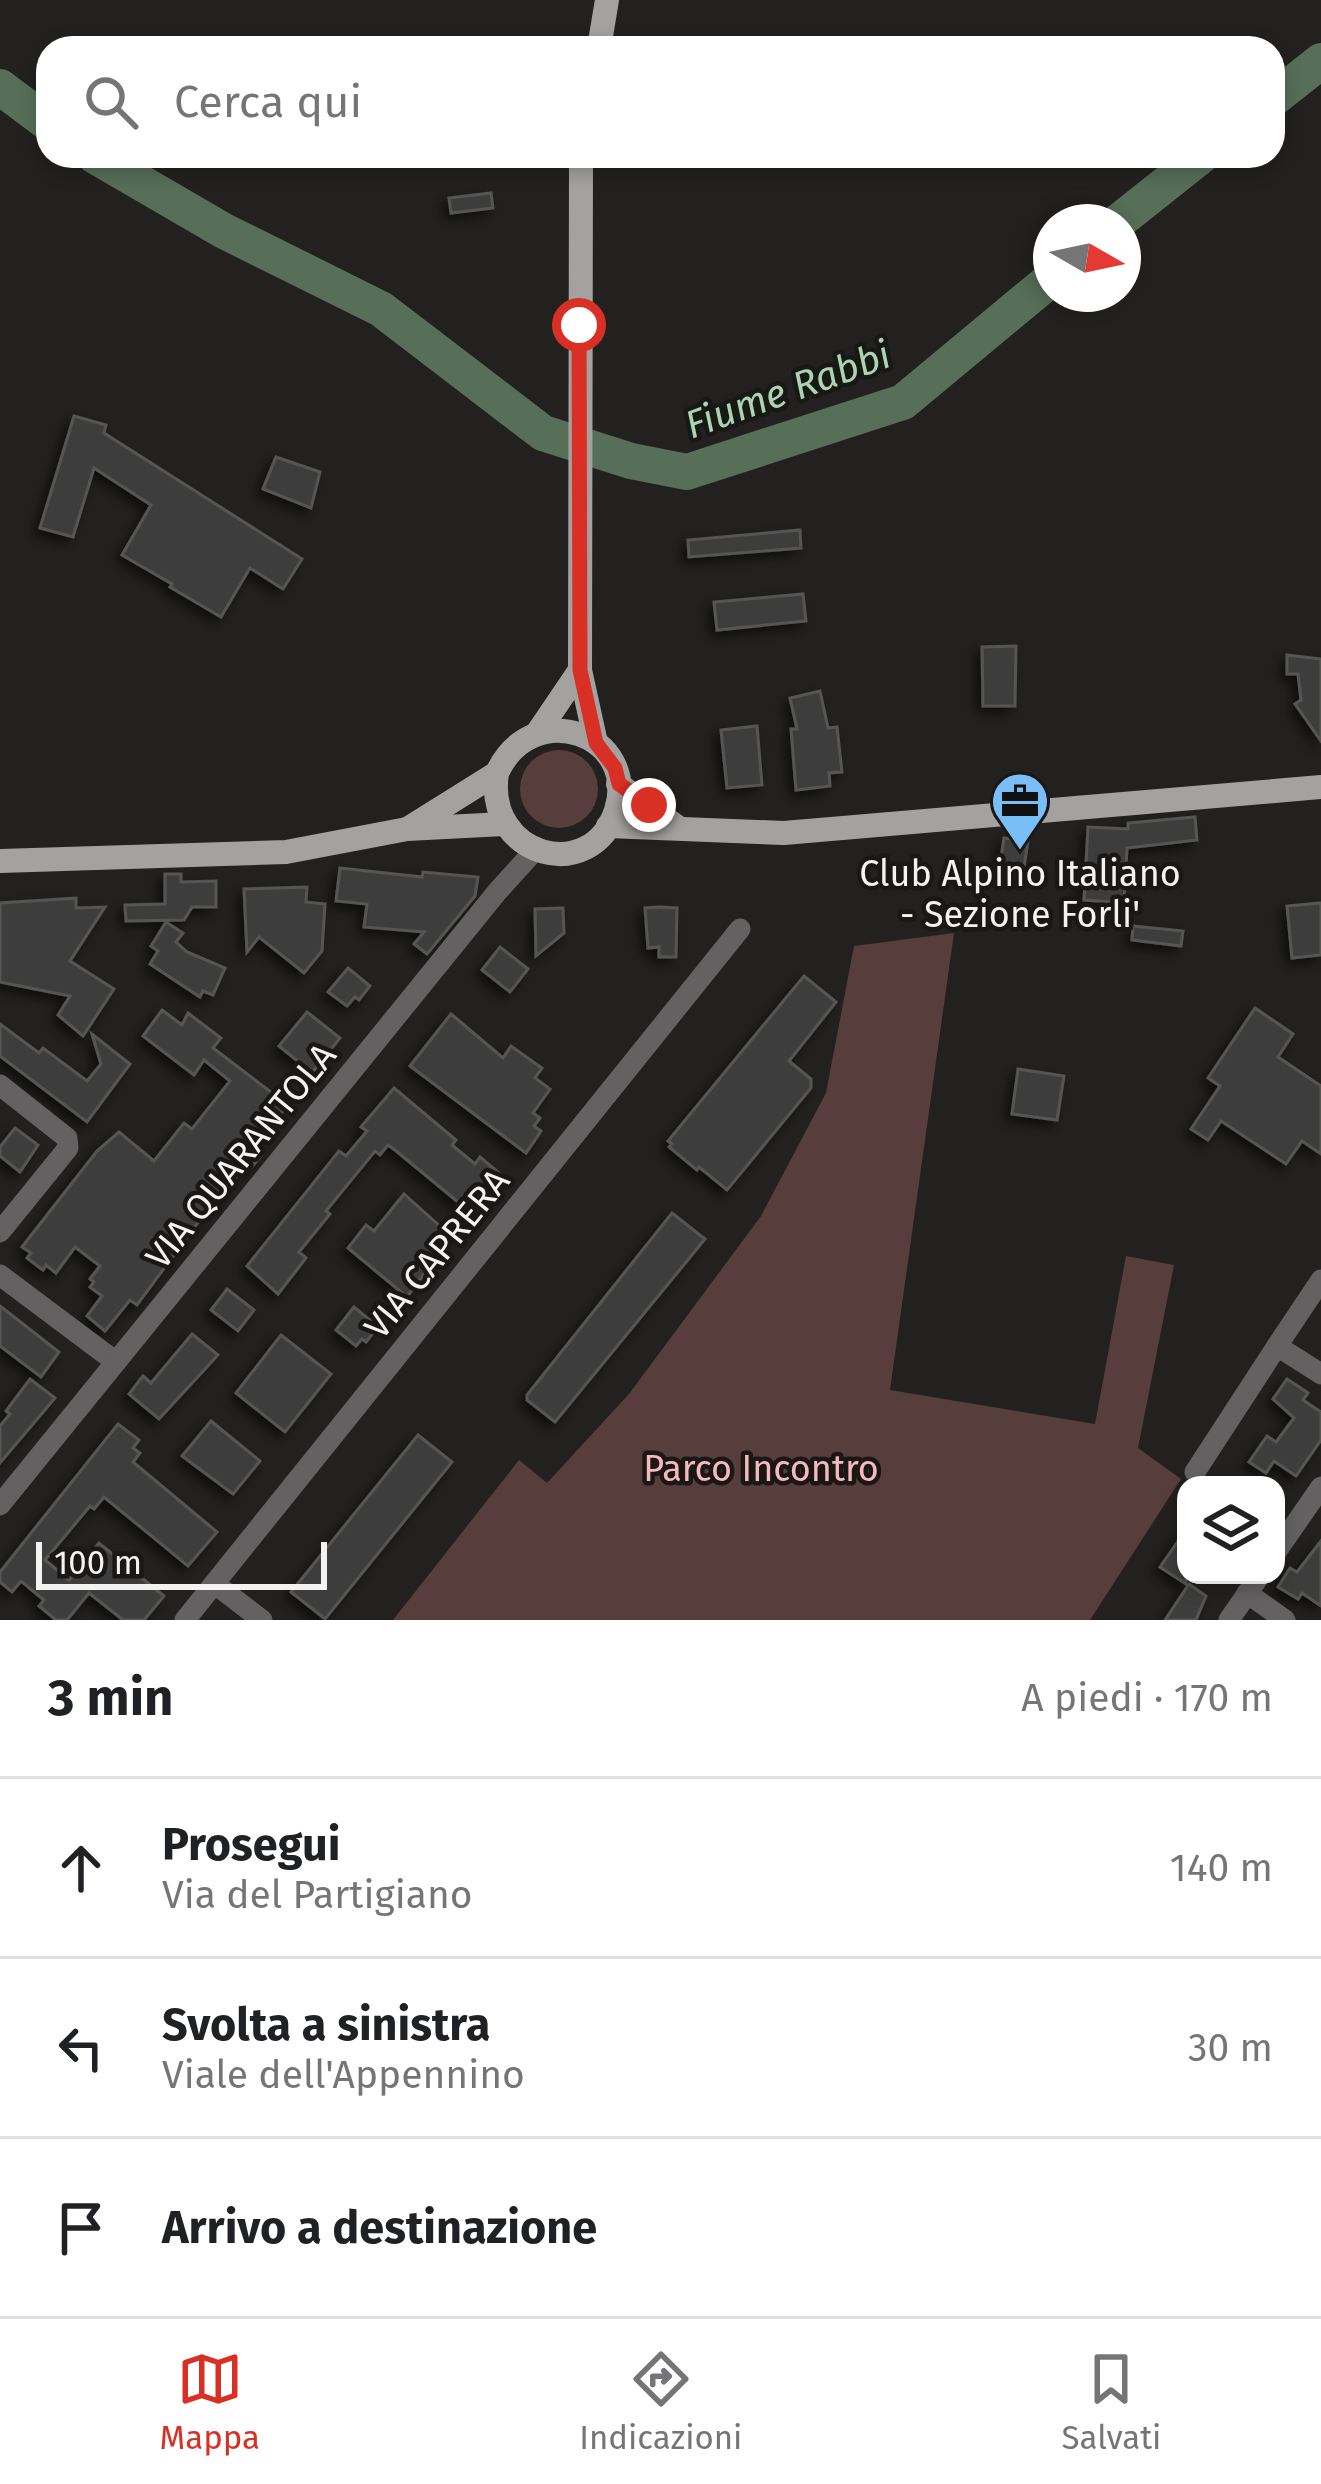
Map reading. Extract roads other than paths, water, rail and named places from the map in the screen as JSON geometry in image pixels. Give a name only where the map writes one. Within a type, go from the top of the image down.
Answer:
[{"type":"main road","points":[[601,36],[608,0]]},
{"type":"main road","points":[[581,168],[580,670],[596,743]]},
{"type":"main road","points":[[407,830],[497,773],[513,748],[538,732],[580,670]]},
{"type":"main road","points":[[497,773],[497,808],[504,824],[536,850],[568,853],[584,848],[608,826],[619,784],[615,768],[596,743],[578,733],[538,732]]},
{"type":"main road","points":[[619,784],[676,826]]},
{"type":"main road","points":[[608,826],[784,833],[1321,787]]},
{"type":"main road","points":[[0,861],[286,852],[407,830],[504,824]]},
{"type":"street","name":"VIA QUARANTOLA","points":[[0,1505],[536,850]]},
{"type":"street","name":"VIA CAPRERA","points":[[185,1620],[740,929]]},
{"type":"street","points":[[0,1085],[68,1138],[68,1148],[0,1232]]},
{"type":"street","points":[[0,1274],[116,1362]]},
{"type":"street","points":[[1195,1472],[1321,1280]]},
{"type":"street","points":[[1277,1346],[1321,1374]]},
{"type":"street","points":[[1285,1539],[1321,1487]]},
{"type":"street","points":[[215,1584],[262,1620]]},
{"type":"street","points":[[1229,1620],[1254,1584],[1285,1620]]},
{"type":"waterway","name":"Fiume Rabbi","points":[[1285,90],[1321,61]]},
{"type":"waterway","name":"Fiume Rabbi","points":[[0,87],[36,114]]},
{"type":"waterway","name":"Fiume Rabbi","points":[[116,168],[224,231],[381,309],[543,433],[631,461],[687,472],[903,402],[1033,294]]},
{"type":"waterway","name":"Fiume Rabbi","points":[[1141,204],[1186,168]]},
{"type":"place","name":"Club Alpino Italiano - Sezione Forli'","points":[[1020,852]]},
{"type":"park label","name":"Parco Incontro","points":[[761,1469]]}]
